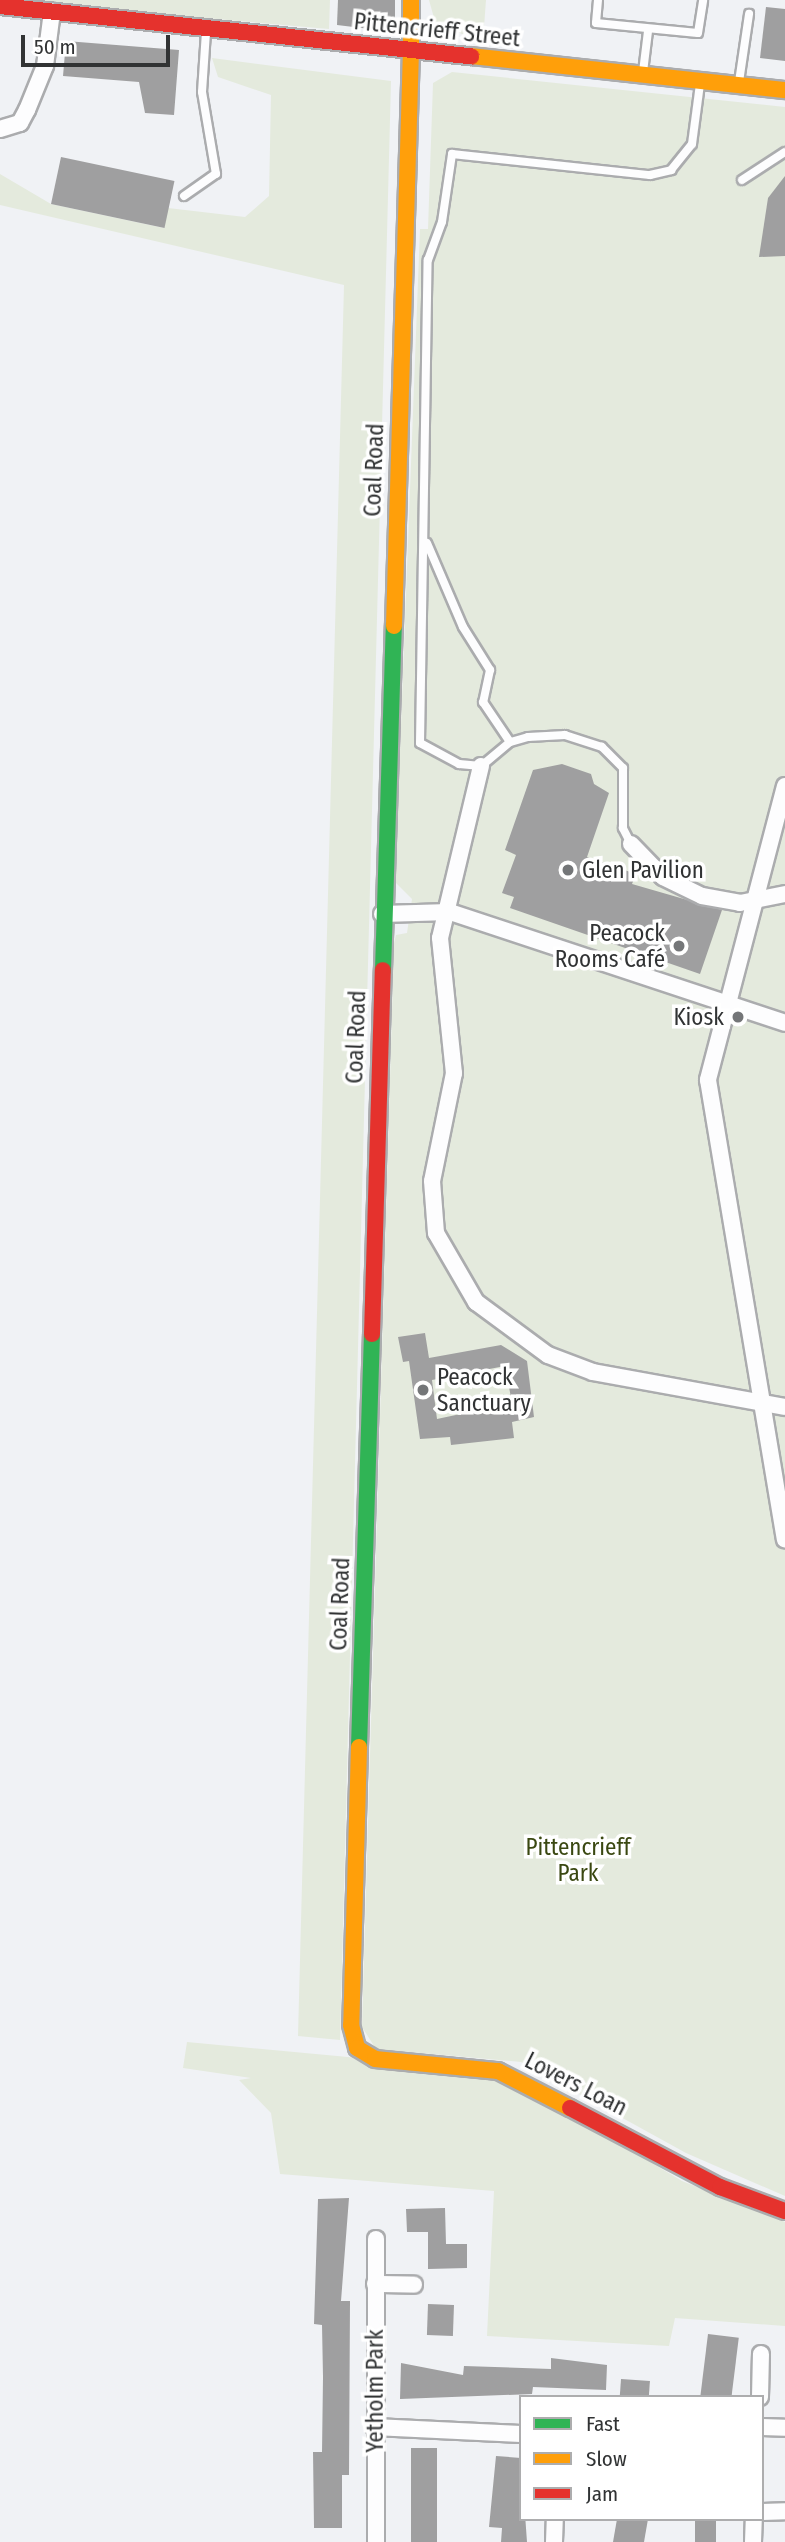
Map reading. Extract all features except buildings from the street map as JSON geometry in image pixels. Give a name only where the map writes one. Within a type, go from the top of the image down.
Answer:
[{"type":"street","name":"Coal Road","points":[[351,2025],[411,0]]},
{"type":"street","name":"Pittencrieff Street","points":[[0,6],[785,90]]},
{"type":"street","points":[[0,129],[20,123],[27,110],[45,66],[52,11]]},
{"type":"street","points":[[481,766],[438,967],[454,1073],[432,1181],[436,1233],[476,1302],[548,1355],[593,1373],[785,1407]]},
{"type":"street","points":[[785,786],[710,1057],[709,1091],[785,1540]]},
{"type":"street","points":[[631,844],[663,877],[702,896],[754,902],[785,894]]},
{"type":"street","points":[[382,914],[450,912],[785,1023]]},
{"type":"street","name":"Lovers Loan","points":[[351,2025],[357,2048],[375,2059],[498,2071],[720,2187],[785,2211]]},
{"type":"street","name":"Yetholm Park","points":[[376,2239],[376,2542]]},
{"type":"street","points":[[375,2284],[414,2286]]},
{"type":"street","points":[[760,2395],[761,2354]]},
{"type":"street","points":[[374,2427],[519,2434]]},
{"type":"street","points":[[764,2427],[785,2428]]},
{"type":"street","points":[[764,2512],[785,2511]]},
{"type":"street","points":[[554,2542],[555,2521]]},
{"type":"street","points":[[753,2542],[754,2521]]},
{"type":"lane","points":[[598,0],[596,23],[648,31],[698,33],[703,0]]},
{"type":"lane","points":[[738,85],[749,13]]},
{"type":"lane","points":[[184,196],[216,174],[202,92],[206,27]]},
{"type":"lane","points":[[643,75],[648,31]]},
{"type":"lane","points":[[510,742],[483,702],[490,670],[463,627],[426,540],[420,515],[428,260],[442,222],[452,154],[650,176],[671,170],[692,144],[701,81]]},
{"type":"lane","points":[[742,180],[785,152]]},
{"type":"lane","points":[[426,540],[418,730],[420,743],[439,756],[481,766],[510,742],[565,735],[602,747],[623,768],[623,828],[631,844]]},
{"type":"green space","points":[[0,0],[330,0],[329,29]]},
{"type":"green space","points":[[429,0],[486,0],[483,41],[436,25]]},
{"type":"green space","points":[[212,58],[391,81],[340,2040],[298,2036],[344,285],[0,205],[0,174],[51,204],[164,228],[168,208],[245,217],[269,196],[271,95],[218,77]]},
{"type":"green space","name":"Pittencrieff Park","points":[[452,72],[785,107],[785,2196],[686,2153],[521,2062],[376,2049],[362,2027],[394,943],[396,935],[407,933],[412,899],[395,882],[420,229],[428,229],[433,83]]},
{"type":"green space","points":[[187,2042],[498,2071],[682,2181],[785,2222],[785,2326],[675,2318],[669,2346],[487,2336],[494,2191],[280,2174],[271,2113],[239,2080],[251,2078],[183,2068]]},
{"type":"traffic: fast","points":[[383,970],[394,626]]},
{"type":"traffic: fast","points":[[359,1747],[372,1334]]},
{"type":"traffic: slow","points":[[411,0],[411,51]]},
{"type":"traffic: slow","points":[[394,626],[411,51]]},
{"type":"traffic: slow","points":[[471,56],[785,90]]},
{"type":"traffic: slow","points":[[359,1747],[351,2025],[357,2048],[375,2059],[498,2071],[570,2108]]},
{"type":"traffic: jam","points":[[0,6],[471,56]]},
{"type":"traffic: jam","points":[[372,1334],[383,970]]},
{"type":"traffic: jam","points":[[570,2108],[720,2187],[785,2211]]},
{"type":"place","name":"Glen Pavilion","points":[[568,870]]},
{"type":"place","name":"Peacock Rooms Café","points":[[679,946]]},
{"type":"place","name":"Kiosk","points":[[738,1017]]},
{"type":"place","name":"Peacock Sanctuary","points":[[423,1390]]}]
